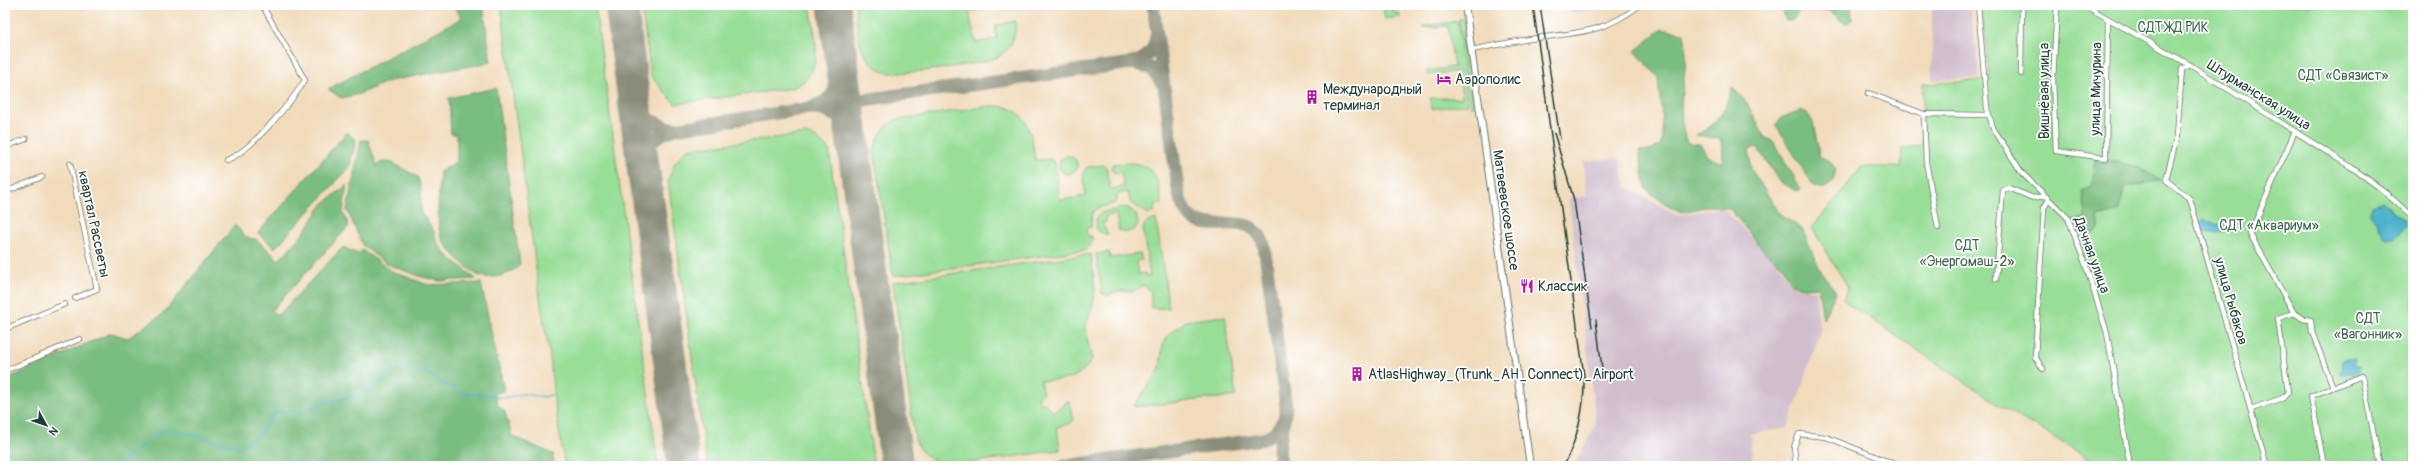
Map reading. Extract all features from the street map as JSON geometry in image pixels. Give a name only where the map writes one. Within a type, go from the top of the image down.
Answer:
[{"type":"main road","name":"Матвеевское шоссе","points":[[1465,5],[1530,466]]},
{"type":"street","points":[[226,160],[235,158],[257,138],[305,80],[262,5]]},
{"type":"street","points":[[1471,50],[1538,38],[1590,32],[1620,19],[1640,5]]},
{"type":"street","name":"Дачная улица","points":[[1978,5],[1988,115],[1993,128],[2022,173],[2048,201],[2060,209],[2068,218],[2086,266],[2107,333],[2130,466]]},
{"type":"street","points":[[2021,74],[2022,5]]},
{"type":"street","name":"Вишнёвая улица","points":[[2057,5],[2053,80],[2056,150],[2106,158]]},
{"type":"street","name":"Штурманская улица","points":[[2084,5],[2190,65],[2351,167],[2384,191],[2413,218]]},
{"type":"street","name":"улица Мичурина","points":[[2106,158],[2108,19]]},
{"type":"street","name":"улица Рыбаков","points":[[2190,65],[2182,69],[2177,136],[2166,180],[2190,199],[2267,466]]},
{"type":"street","points":[[1868,94],[1924,114],[1988,115]]},
{"type":"street","points":[[1924,114],[1926,162],[1938,228]]},
{"type":"street","points":[[2295,131],[2250,232],[2294,314],[2303,319],[2311,320],[2312,332],[2333,387]]},
{"type":"street","points":[[5,147],[26,139]]},
{"type":"street","name":"квартал Рассветы","points":[[70,164],[97,289],[75,298]]},
{"type":"street","points":[[5,192],[42,177]]},
{"type":"street","points":[[1996,279],[2003,190],[2009,188],[2035,198],[2044,196]]},
{"type":"street","points":[[2043,368],[2035,357],[2044,208],[2048,201]]},
{"type":"street","points":[[5,329],[65,304]]},
{"type":"street","points":[[2251,409],[2286,396],[2288,389],[2278,318],[2294,314]]},
{"type":"street","points":[[5,370],[80,339]]},
{"type":"street","points":[[2324,466],[2311,396],[2362,376],[2380,466]]},
{"type":"street","points":[[1796,466],[1794,447],[1799,434],[1826,437],[1900,466]]},
{"type":"shaded area","points":[[1570,5],[1619,5],[1571,13]]},
{"type":"shaded area","points":[[1932,5],[1970,5],[1980,78],[1932,80]]},
{"type":"shaded area","points":[[1619,157],[1626,187],[1677,215],[1722,208],[1781,267],[1791,286],[1815,291],[1820,332],[1788,428],[1750,434],[1753,466],[1574,466],[1596,424],[1569,198],[1587,196],[1583,162]]},
{"type":"green space","points":[[452,5],[483,5],[491,62],[389,81],[359,94],[341,98],[328,89],[462,18]]},
{"type":"green space","points":[[501,5],[595,5],[658,466],[565,466],[554,400],[550,357],[541,306]]},
{"type":"green space","points":[[641,5],[810,5],[816,41],[815,63],[811,73],[803,81],[792,88],[675,104],[651,76]]},
{"type":"green space","points":[[855,5],[975,5],[976,10],[969,12],[976,43],[997,39],[995,26],[1015,21],[1015,31],[1013,40],[1008,49],[1000,56],[992,59],[946,68],[889,73],[878,69],[865,55],[861,46],[857,26]]},
{"type":"green space","points":[[1382,5],[1393,5],[1394,13],[1399,13],[1400,17],[1385,19]]},
{"type":"green space","points":[[1781,5],[1851,5],[1852,19],[1848,23],[1845,23],[1829,11],[1822,9],[1810,9],[1800,10],[1792,21],[1786,21]]},
{"type":"green space","points":[[1981,5],[2413,5],[2413,466],[2102,466],[2002,407],[1843,300],[1848,287],[1812,228],[1862,167],[1901,167],[1902,148],[1922,146],[1923,84],[1990,80]],"holes":[[[2161,180],[2125,188],[2118,211],[2098,217],[2098,228],[2094,233],[2078,232],[2071,222],[2085,217],[2092,186]],[[2372,206],[2388,206],[2395,214],[2404,220],[2405,225],[2395,238],[2378,229],[2377,219],[2371,212]]]},
{"type":"green space","points":[[1459,19],[1464,19],[1475,106],[1471,106]]},
{"type":"green space","points":[[1458,21],[1468,104],[1432,109],[1430,98],[1462,98],[1459,71],[1427,75],[1427,71],[1454,67],[1448,26],[1423,28],[1425,26]]},
{"type":"green space","points":[[1662,29],[1684,33],[1686,60],[1681,114],[1687,143],[1700,144],[1708,157],[1722,163],[1723,146],[1720,139],[1696,135],[1711,126],[1720,116],[1732,87],[1747,103],[1764,137],[1773,141],[1801,189],[1796,191],[1779,181],[1757,147],[1749,149],[1751,169],[1780,214],[1802,229],[1822,273],[1836,292],[1823,319],[1818,287],[1806,288],[1791,284],[1783,266],[1766,253],[1729,208],[1710,206],[1682,212],[1664,203],[1646,189],[1639,151],[1651,150],[1661,144],[1662,119],[1658,77],[1635,51]]},
{"type":"green space","points":[[496,88],[520,265],[512,271],[502,275],[496,277],[485,277],[476,274],[464,265],[443,241],[439,231],[439,187],[440,172],[457,161],[457,134],[451,134],[449,98]]},
{"type":"green space","points":[[990,106],[1003,107],[1012,110],[1020,115],[1025,121],[1032,139],[1035,160],[1051,159],[1055,163],[1060,200],[1086,196],[1083,173],[1087,167],[1104,165],[1107,168],[1110,189],[1124,187],[1121,172],[1114,173],[1111,168],[1113,164],[1126,163],[1143,165],[1150,169],[1157,182],[1162,204],[1154,205],[1155,212],[1148,214],[1130,202],[1128,192],[1117,194],[1117,201],[1111,205],[1098,208],[1092,213],[1091,227],[1086,228],[1087,236],[1092,236],[1092,243],[1085,250],[893,276],[874,152],[879,136],[886,127],[895,120]]},
{"type":"green space","points":[[1801,110],[1807,113],[1813,122],[1820,158],[1829,160],[1836,169],[1833,181],[1828,186],[1823,188],[1818,188],[1812,184],[1776,125],[1781,118]]},
{"type":"green space","points":[[347,132],[356,140],[350,167],[275,248],[258,233]]},
{"type":"green space","points":[[806,134],[817,138],[829,150],[874,466],[707,466],[668,180],[675,163],[687,149]]},
{"type":"green space","points":[[361,140],[368,140],[377,166],[379,163],[389,161],[418,177],[421,189],[421,213],[434,231],[437,242],[446,254],[476,279],[439,281],[422,277],[387,264],[363,246],[347,210]]},
{"type":"green space","points":[[1068,156],[1074,159],[1077,165],[1074,171],[1068,174],[1062,171],[1059,165],[1062,159]]},
{"type":"green space","points":[[2096,157],[2135,166],[2161,180],[2125,188],[2118,211],[2098,217],[2098,228],[2094,233],[2084,233],[2073,228],[2071,222],[2085,217],[2082,191],[2092,186]]},
{"type":"green space","points":[[347,185],[343,212],[349,226],[271,311],[278,315],[343,247],[358,254],[362,250],[392,271],[428,285],[481,283],[504,391],[494,393],[498,405],[505,412],[512,436],[553,454],[554,466],[5,466],[5,380],[111,333],[128,338],[164,313],[235,225],[247,238],[256,239],[279,260],[305,231],[323,204]]},
{"type":"green space","points":[[1127,207],[1136,214],[1138,224],[1134,230],[1124,233],[1123,231],[1119,231],[1116,214],[1106,216],[1106,222],[1102,222],[1108,235],[1097,231],[1096,219],[1100,213]]},
{"type":"green space","points":[[1156,219],[1169,308],[1151,308],[1151,292],[1144,285],[1134,291],[1119,291],[1108,296],[1102,293],[1096,254],[1109,252],[1110,258],[1140,254],[1142,260],[1136,261],[1138,274],[1145,273],[1147,277],[1150,277],[1143,229],[1147,222]]},
{"type":"green space","points":[[1091,254],[1095,289],[1093,304],[1085,329],[1092,360],[1080,373],[1075,376],[1063,380],[1040,381],[1043,394],[1038,397],[1041,404],[1045,403],[1053,412],[1063,406],[1067,401],[1069,402],[1074,420],[1070,424],[1057,427],[1060,450],[954,465],[947,465],[935,461],[925,455],[915,439],[893,282]]},
{"type":"green space","points":[[1225,316],[1236,396],[1133,407],[1160,369],[1162,348],[1169,334],[1186,321]]},
{"type":"water","points":[[2381,202],[2404,220],[2405,225],[2395,238],[2387,239],[2371,213],[2372,206]]},
{"type":"water","points":[[2203,218],[2215,224],[2234,228],[2233,231],[2217,233],[2203,231],[2200,226]]},
{"type":"water","points":[[2355,358],[2355,364],[2360,367],[2359,372],[2343,375],[2340,373],[2343,369],[2342,360]]},
{"type":"waterway","points":[[118,466],[157,433],[167,431],[188,433],[238,447],[257,437],[276,412],[288,410],[298,412],[339,399],[360,395],[370,390],[384,374],[405,369],[425,372],[461,393],[482,394],[502,398],[523,394],[544,397],[551,395]]},
{"type":"taxiway","points":[[1153,5],[1178,189],[1184,209],[1194,220],[1206,224],[1245,225],[1256,231],[1264,245],[1286,407],[1279,450],[1281,466]]},
{"type":"taxiway","points":[[1156,37],[1151,51],[1141,60],[1132,63],[1151,68],[1162,83]]},
{"type":"taxiway","points":[[632,90],[638,106],[647,117],[659,124],[675,129],[848,102],[1132,63]]},
{"type":"taxiway","points":[[817,105],[827,100],[834,92],[843,72]]},
{"type":"taxiway","points":[[816,109],[829,112],[839,118],[847,126],[852,138]]},
{"type":"taxiway","points":[[642,164],[646,151],[652,142],[662,134],[675,129]]},
{"type":"taxiway","points":[[1064,466],[1263,439],[1275,432],[1283,421]]},
{"type":"runway","points":[[621,5],[684,466]]},
{"type":"runway","points":[[834,5],[897,466]]},
{"type":"railway","points":[[1533,5],[1584,376],[1580,422],[1564,466]]},
{"type":"railway","points":[[1540,5],[1560,139]]},
{"type":"railway","points":[[1554,133],[1574,200],[1592,327]]},
{"type":"railway","points":[[1596,320],[1602,369]]},
{"type":"place","name":"Аэрополис","points":[[1444,79]]},
{"type":"place","name":"Международный терминал","points":[[1312,97]]},
{"type":"place","name":"Классик","points":[[1527,286]]},
{"type":"place","name":"AtlasHighway_(Trunk_AH_Connect)_Airport","points":[[1357,374]]},
{"type":"park label","name":"СДТ ЖД РИК","points":[[2173,27]]},
{"type":"park label","name":"СДТ «Связист»","points":[[2343,75]]},
{"type":"park label","name":"СДТ «Аквариум»","points":[[2269,225]]},
{"type":"park label","name":"СДТ «Энергомаш-2»","points":[[1967,254]]},
{"type":"park label","name":"СДТ «Вагонник»","points":[[2368,326]]}]
